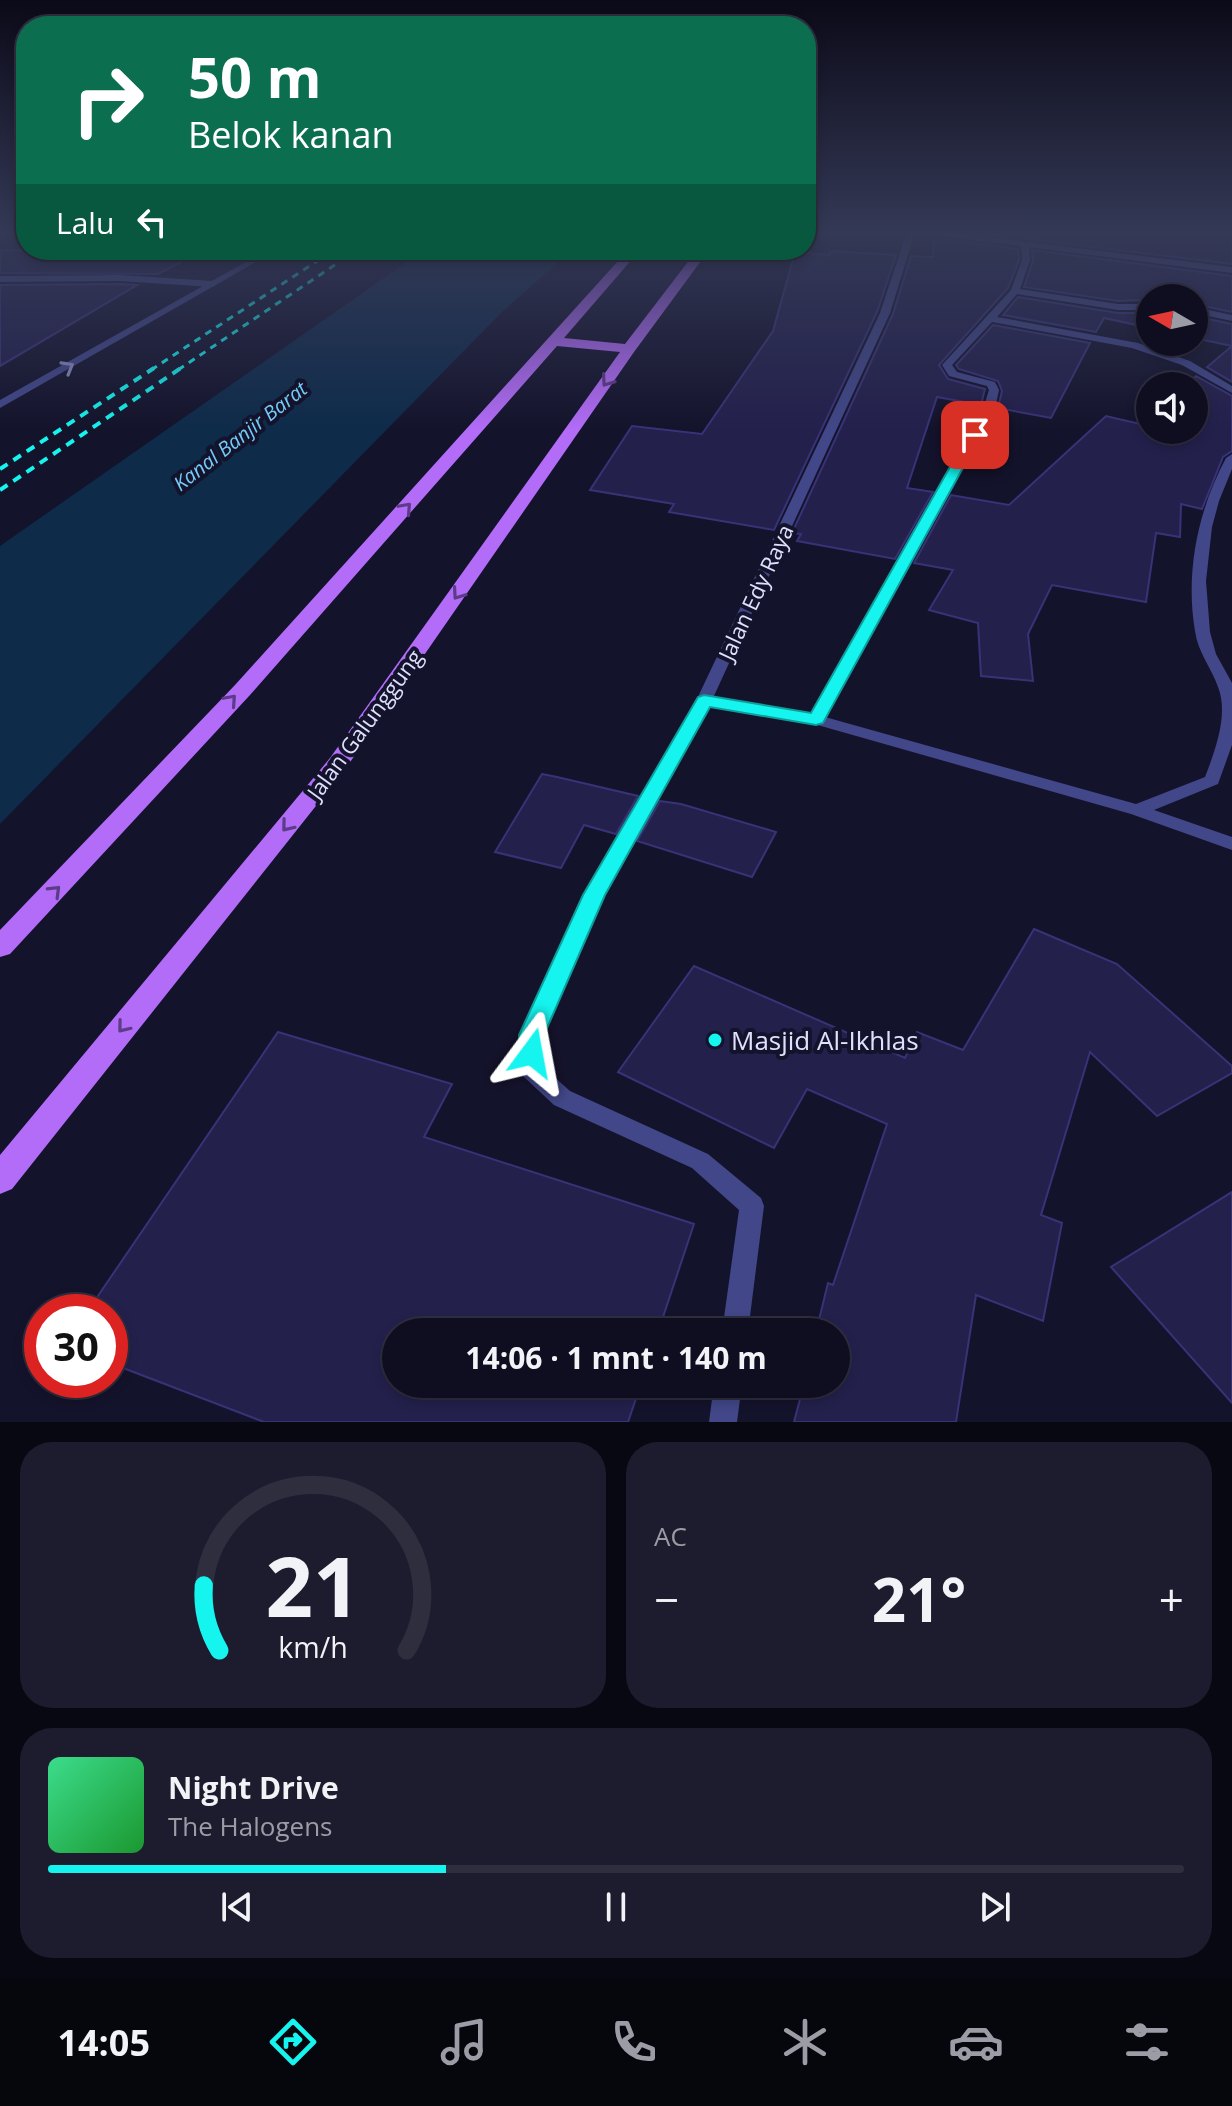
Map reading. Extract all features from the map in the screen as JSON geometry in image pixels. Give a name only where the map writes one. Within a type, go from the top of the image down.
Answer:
[{"type":"main road","points":[[0,947],[93,853],[428,484],[591,298]]},
{"type":"main road","name":"Jalan Galunggung","points":[[0,1179],[338,763],[667,298]]},
{"type":"main road","points":[[553,341],[629,349]]},
{"type":"street","points":[[0,405],[188,298]]},
{"type":"street","name":"Jalan Edy Raya","points":[[737,1318],[752,1206],[700,1161],[562,1098],[532,1071],[532,1035],[594,895],[704,701],[890,298]]},
{"type":"street","points":[[816,719],[989,409],[994,390],[991,384],[953,374],[947,369],[1008,298]]},
{"type":"street","points":[[1062,298],[1136,307]]},
{"type":"street","points":[[1208,313],[1232,318]]},
{"type":"street","points":[[988,318],[1145,348],[1186,363],[1232,390]]},
{"type":"street","points":[[1137,810],[1212,780],[1229,736],[1229,693],[1208,653],[1198,599],[1207,523],[1215,489],[1232,458]]},
{"type":"street","points":[[704,701],[816,719],[1137,810],[1232,844]]},
{"type":"street","points":[[723,1422],[726,1398]]},
{"type":"water","name":"Kanal Banjir Barat","points":[[355,298],[517,298],[0,824],[0,546]]},
{"type":"building","points":[[0,298],[114,298],[0,366]]},
{"type":"building","points":[[782,298],[882,298],[774,530],[669,512],[674,504],[590,490],[632,426],[702,434],[773,331]]},
{"type":"building","points":[[898,298],[999,298],[939,365],[948,379],[985,389],[981,405],[937,397],[907,488],[933,492],[895,559],[797,541],[801,534],[792,533]]},
{"type":"building","points":[[1017,298],[1136,313],[1136,325],[1104,318],[1096,332],[1003,315]]},
{"type":"building","points":[[1100,298],[1136,298],[1118,301]]},
{"type":"building","points":[[1208,298],[1232,298],[1232,312],[1208,307]]},
{"type":"building","points":[[1208,319],[1232,324],[1232,346],[1208,341]]},
{"type":"building","points":[[993,325],[1090,343],[1051,418],[998,408],[1002,391],[998,381],[959,369],[956,365]]},
{"type":"building","points":[[1232,346],[1232,382],[1207,367]]},
{"type":"building","points":[[1208,383],[1232,396],[1232,451],[1223,457],[1202,509],[1181,504],[1180,537],[1156,533],[1146,602],[1052,585],[1028,634],[1033,681],[981,676],[978,623],[929,610],[953,570],[914,563],[951,495],[1009,505],[1106,416],[1136,423],[1136,444],[1208,444]]},
{"type":"building","points":[[542,774],[638,796],[616,834],[584,825],[561,868],[495,852]]},
{"type":"building","points":[[660,801],[681,804],[776,832],[752,877],[637,841]]},
{"type":"building","points":[[1034,929],[1117,964],[1232,1066],[1232,1073],[1157,1116],[1090,1052],[1041,1215],[1062,1223],[1043,1321],[976,1295],[956,1422],[794,1422],[800,1398],[850,1398],[850,1318],[819,1318],[828,1283],[833,1285],[887,1124],[807,1089],[774,1148],[618,1072],[694,966],[905,1058],[917,1032],[963,1050]]},
{"type":"building","points":[[278,1032],[452,1084],[424,1137],[694,1224],[663,1318],[382,1318],[382,1398],[636,1398],[628,1422],[264,1422],[128,1370],[128,1294],[99,1294]]},
{"type":"building","points":[[1232,1192],[1232,1403],[1111,1267]]},
{"type":"railway","points":[[151,370],[260,298]]},
{"type":"railway","points":[[178,370],[285,298]]},
{"type":"railway","points":[[0,469],[154,368]]},
{"type":"railway","points":[[0,490],[181,368]]},
{"type":"place","name":"Masjid Al-Ikhlas","points":[[715,1040]]},
{"type":"route","points":[[532,1053],[532,1035],[594,895],[704,701],[816,719],[975,435]]}]
